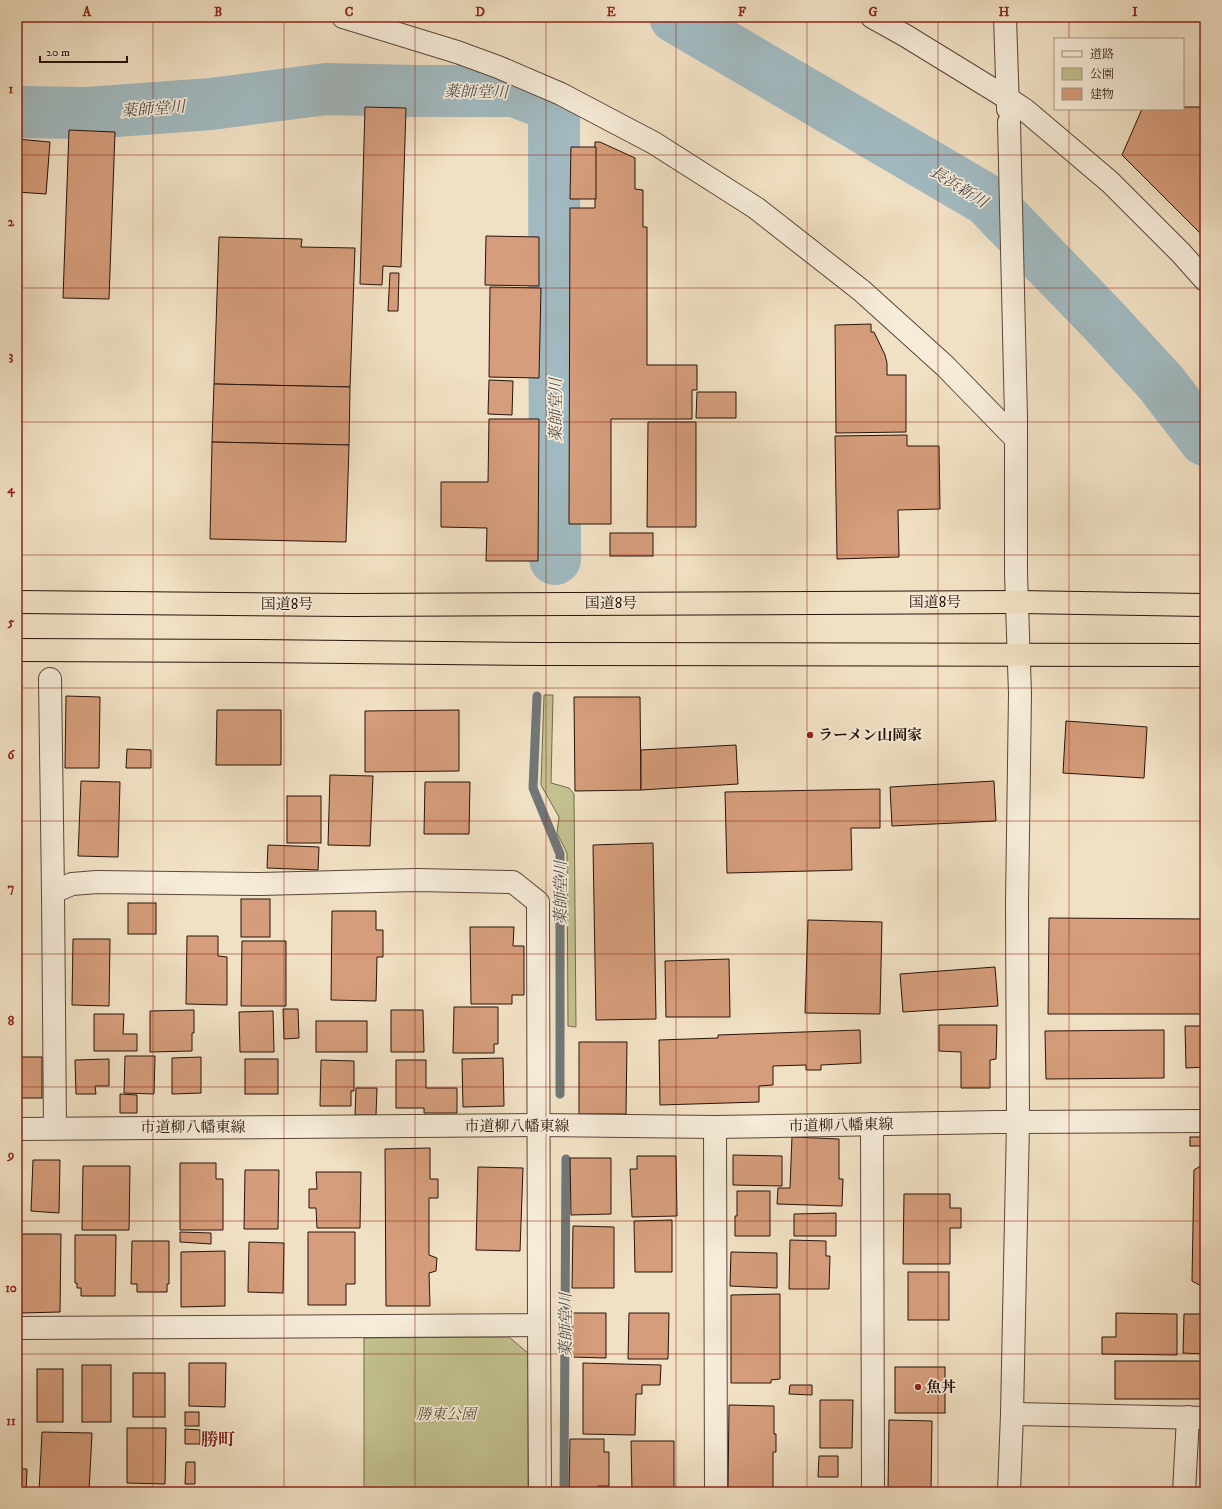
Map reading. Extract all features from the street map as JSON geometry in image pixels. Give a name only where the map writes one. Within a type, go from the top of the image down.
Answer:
[{"type":"highway","name":"国道8号","points":[[17,602],[358,605],[1018,602],[1198,605]]},
{"type":"highway","points":[[17,650],[540,654],[1205,655]]},
{"type":"street","points":[[343,17],[457,52],[498,67],[561,94],[654,143],[756,208],[862,291],[945,366],[1016,439]]},
{"type":"street","points":[[872,17],[906,36],[1025,110],[1110,182],[1181,253],[1205,280]]},
{"type":"street","points":[[1005,17],[1016,418],[1016,573],[1020,655],[1017,903],[1018,1122],[1009,1492]]},
{"type":"street","points":[[50,679],[55,1128]]},
{"type":"street","points":[[53,892],[72,884],[97,882],[260,884],[417,880],[514,882],[538,902],[540,1492]]},
{"type":"street","name":"市道柳八幡東線","points":[[17,1129],[539,1125],[715,1127],[1018,1122],[1205,1121]]},
{"type":"street","points":[[872,1124],[873,1492]]},
{"type":"street","points":[[715,1127],[716,1492]]},
{"type":"street","points":[[17,1328],[539,1325]]},
{"type":"street","points":[[1012,1414],[1196,1418],[1184,1492]]},
{"type":"green space","points":[[544,695],[553,695],[551,783],[569,788],[574,794],[576,1027],[568,1026],[567,853],[557,833],[559,817],[541,785]]},
{"type":"green space","name":"勝東公園","points":[[509,1337],[528,1353],[528,1487],[526,1492],[364,1492],[364,1338]]},
{"type":"building","points":[[365,107],[406,108],[401,267],[383,266],[382,285],[360,284]]},
{"type":"building","points":[[1184,107],[1205,107],[1205,231],[1201,234],[1122,155],[1142,110],[1184,110]]},
{"type":"building","points":[[69,130],[115,132],[109,299],[63,298]]},
{"type":"building","points":[[17,139],[50,142],[46,194],[17,192]]},
{"type":"building","points":[[595,142],[600,142],[635,158],[635,189],[643,190],[643,227],[647,227],[647,365],[697,365],[697,390],[692,390],[692,419],[611,419],[611,524],[569,524],[570,208],[595,208]]},
{"type":"building","points":[[571,147],[596,147],[596,199],[570,199]]},
{"type":"building","points":[[486,236],[539,237],[539,286],[485,285]]},
{"type":"building","points":[[219,237],[302,239],[301,247],[355,248],[350,387],[214,384]]},
{"type":"building","points":[[390,273],[399,273],[398,311],[388,311]]},
{"type":"building","points":[[490,287],[541,288],[539,378],[489,377]]},
{"type":"building","points":[[871,324],[871,332],[874,332],[885,355],[887,375],[906,375],[906,432],[836,433],[835,325]]},
{"type":"building","points":[[489,380],[513,381],[512,415],[488,414]]},
{"type":"building","points":[[214,384],[350,387],[349,445],[212,442]]},
{"type":"building","points":[[697,392],[736,392],[736,418],[696,418]]},
{"type":"building","points":[[489,419],[539,419],[538,561],[486,561],[487,528],[441,527],[441,482],[488,482]]},
{"type":"building","points":[[648,422],[696,422],[696,527],[647,527]]},
{"type":"building","points":[[907,435],[907,446],[939,446],[940,509],[898,510],[899,557],[837,559],[835,436]]},
{"type":"building","points":[[212,442],[349,445],[346,542],[210,539]]},
{"type":"building","points":[[610,533],[653,533],[653,556],[610,556]]},
{"type":"building","points":[[66,696],[100,697],[99,768],[65,768]]},
{"type":"building","points":[[574,697],[640,697],[641,790],[575,791]]},
{"type":"building","points":[[217,710],[281,710],[281,765],[216,765]]},
{"type":"building","points":[[459,710],[459,771],[365,772],[365,711]]},
{"type":"building","points":[[1066,721],[1147,727],[1144,778],[1063,773]]},
{"type":"building","points":[[736,745],[738,784],[641,790],[641,750]]},
{"type":"building","points":[[127,749],[151,750],[151,768],[126,768]]},
{"type":"building","points":[[330,775],[373,776],[370,846],[328,845]]},
{"type":"building","points":[[81,781],[120,782],[118,857],[78,856]]},
{"type":"building","points":[[994,781],[996,821],[892,826],[890,787]]},
{"type":"building","points":[[425,782],[470,782],[469,834],[424,834]]},
{"type":"building","points":[[880,789],[880,828],[851,828],[852,870],[727,873],[725,792]]},
{"type":"building","points":[[287,796],[321,796],[321,843],[287,843]]},
{"type":"building","points":[[653,843],[656,1019],[596,1020],[593,845]]},
{"type":"building","points":[[268,845],[319,847],[318,870],[267,868]]},
{"type":"building","points":[[241,899],[270,899],[270,937],[241,937]]},
{"type":"building","points":[[128,903],[156,903],[156,934],[128,934]]},
{"type":"building","points":[[332,911],[376,911],[376,930],[383,930],[383,957],[377,957],[376,1001],[331,1000]]},
{"type":"building","points":[[1049,918],[1205,919],[1205,1014],[1048,1014]]},
{"type":"building","points":[[808,920],[882,922],[880,1014],[805,1013]]},
{"type":"building","points":[[470,927],[514,927],[513,946],[524,946],[524,995],[512,995],[512,1004],[471,1004]]},
{"type":"building","points":[[187,936],[218,936],[218,956],[227,957],[227,1005],[186,1004]]},
{"type":"building","points":[[73,939],[110,939],[109,1006],[72,1005]]},
{"type":"building","points":[[242,941],[286,941],[286,1006],[241,1006]]},
{"type":"building","points":[[729,959],[730,1017],[666,1017],[665,961]]},
{"type":"building","points":[[995,967],[998,1006],[903,1012],[900,974]]},
{"type":"building","points":[[454,1007],[498,1007],[498,1044],[494,1044],[494,1053],[453,1053]]},
{"type":"building","points":[[283,1009],[298,1009],[299,1038],[284,1039]]},
{"type":"building","points":[[194,1010],[192,1051],[150,1052],[150,1011]]},
{"type":"building","points":[[391,1010],[423,1010],[424,1052],[391,1052]]},
{"type":"building","points":[[273,1011],[274,1052],[240,1052],[239,1012]]},
{"type":"building","points":[[94,1014],[124,1014],[123,1034],[137,1034],[137,1051],[94,1051]]},
{"type":"building","points":[[316,1021],[367,1021],[367,1052],[316,1052]]},
{"type":"building","points":[[939,1025],[997,1025],[996,1059],[990,1060],[990,1088],[961,1088],[961,1052],[939,1051]]},
{"type":"building","points":[[1185,1026],[1205,1026],[1205,1067],[1186,1068]]},
{"type":"building","points":[[860,1030],[861,1063],[821,1065],[821,1070],[806,1070],[806,1065],[773,1066],[773,1085],[759,1086],[759,1102],[660,1105],[659,1040],[718,1038],[718,1035]]},
{"type":"building","points":[[1164,1030],[1164,1078],[1046,1079],[1045,1031]]},
{"type":"building","points":[[579,1042],[627,1042],[626,1114],[579,1114]]},
{"type":"building","points":[[125,1056],[155,1056],[154,1094],[124,1093]]},
{"type":"building","points":[[17,1057],[42,1057],[42,1098],[17,1098]]},
{"type":"building","points":[[201,1057],[201,1093],[172,1094],[172,1058]]},
{"type":"building","points":[[503,1058],[504,1106],[463,1107],[462,1059]]},
{"type":"building","points":[[109,1059],[109,1086],[95,1086],[96,1094],[76,1094],[75,1060]]},
{"type":"building","points":[[245,1059],[278,1059],[278,1094],[245,1094]]},
{"type":"building","points":[[321,1060],[354,1061],[354,1091],[351,1091],[351,1106],[320,1106]]},
{"type":"building","points":[[396,1060],[426,1060],[426,1088],[457,1088],[457,1113],[424,1113],[424,1108],[396,1108]]},
{"type":"building","points":[[356,1088],[377,1088],[376,1115],[355,1115]]},
{"type":"building","points":[[120,1094],[137,1095],[137,1113],[120,1113]]},
{"type":"building","points":[[792,1137],[839,1139],[839,1179],[843,1179],[842,1206],[777,1204],[778,1188],[790,1188]]},
{"type":"building","points":[[1190,1137],[1205,1137],[1205,1146],[1190,1146]]},
{"type":"building","points":[[430,1148],[430,1179],[438,1179],[438,1198],[429,1198],[429,1255],[437,1258],[436,1271],[429,1273],[430,1306],[386,1306],[385,1149]]},
{"type":"building","points":[[733,1155],[782,1156],[782,1186],[733,1185]]},
{"type":"building","points":[[637,1156],[676,1156],[677,1216],[632,1217],[630,1169],[637,1169]]},
{"type":"building","points":[[570,1158],[611,1158],[611,1214],[571,1215]]},
{"type":"building","points":[[33,1160],[60,1160],[59,1213],[31,1211]]},
{"type":"building","points":[[180,1163],[216,1163],[216,1179],[223,1179],[223,1230],[180,1230]]},
{"type":"building","points":[[1205,1163],[1205,1288],[1192,1281],[1194,1170]]},
{"type":"building","points":[[83,1166],[130,1166],[129,1230],[82,1230]]},
{"type":"building","points":[[478,1167],[523,1168],[520,1251],[476,1250]]},
{"type":"building","points":[[245,1170],[279,1170],[278,1229],[244,1229]]},
{"type":"building","points":[[316,1172],[361,1172],[360,1228],[317,1228],[316,1208],[309,1208],[309,1189],[317,1189]]},
{"type":"building","points":[[737,1191],[770,1191],[770,1236],[735,1236]]},
{"type":"building","points":[[904,1194],[950,1194],[950,1208],[961,1208],[961,1228],[950,1228],[950,1264],[903,1264]]},
{"type":"building","points":[[836,1213],[836,1236],[794,1236],[794,1214]]},
{"type":"building","points":[[672,1220],[672,1272],[635,1272],[634,1221]]},
{"type":"building","points":[[573,1226],[614,1227],[614,1288],[572,1288]]},
{"type":"building","points":[[180,1232],[211,1233],[211,1244],[180,1242]]},
{"type":"building","points":[[308,1232],[355,1232],[355,1284],[346,1284],[346,1305],[308,1305]]},
{"type":"building","points":[[20,1234],[61,1234],[60,1312],[20,1313]]},
{"type":"building","points":[[75,1235],[116,1235],[115,1296],[81,1296],[81,1288],[77,1288],[77,1283],[75,1283]]},
{"type":"building","points":[[790,1240],[826,1241],[826,1256],[830,1256],[829,1289],[789,1289]]},
{"type":"building","points":[[132,1241],[169,1241],[169,1284],[167,1284],[167,1292],[137,1292],[137,1284],[131,1284]]},
{"type":"building","points":[[249,1242],[284,1243],[283,1293],[248,1292]]},
{"type":"building","points":[[225,1251],[225,1306],[181,1307],[181,1252]]},
{"type":"building","points":[[731,1252],[777,1253],[777,1288],[730,1286]]},
{"type":"building","points":[[908,1272],[949,1272],[949,1320],[908,1320]]},
{"type":"building","points":[[780,1294],[780,1379],[771,1380],[771,1383],[731,1383],[731,1295]]},
{"type":"building","points":[[572,1313],[606,1313],[606,1358],[571,1357]]},
{"type":"building","points":[[629,1313],[669,1313],[668,1359],[628,1359]]},
{"type":"building","points":[[1116,1313],[1177,1314],[1177,1355],[1102,1354],[1102,1337],[1116,1337]]},
{"type":"building","points":[[1184,1314],[1205,1314],[1205,1354],[1183,1353]]},
{"type":"building","points":[[1115,1361],[1205,1361],[1205,1399],[1115,1399]]},
{"type":"building","points":[[189,1363],[226,1363],[225,1407],[189,1406]]},
{"type":"building","points":[[583,1363],[661,1365],[660,1385],[642,1385],[642,1394],[636,1394],[635,1435],[583,1434]]},
{"type":"building","points":[[82,1365],[111,1365],[111,1422],[82,1422]]},
{"type":"building","points":[[895,1367],[945,1367],[945,1413],[895,1413]]},
{"type":"building","points":[[37,1369],[63,1369],[63,1422],[37,1422]]},
{"type":"building","points":[[133,1373],[165,1373],[165,1417],[133,1417]]},
{"type":"building","points":[[790,1385],[812,1385],[812,1395],[789,1394]]},
{"type":"building","points":[[820,1400],[853,1400],[852,1448],[820,1448]]},
{"type":"building","points":[[729,1405],[774,1406],[774,1434],[776,1434],[776,1452],[773,1452],[773,1492],[728,1492]]},
{"type":"building","points":[[185,1412],[199,1412],[199,1426],[185,1426]]},
{"type":"building","points":[[889,1420],[932,1421],[931,1492],[888,1492]]},
{"type":"building","points":[[127,1428],[166,1428],[165,1484],[127,1483]]},
{"type":"building","points":[[185,1429],[200,1430],[200,1444],[185,1444]]},
{"type":"building","points":[[42,1432],[92,1433],[89,1492],[39,1492]]},
{"type":"building","points":[[17,1434],[19,1434],[18,1469],[27,1469],[26,1492],[17,1492]]},
{"type":"building","points":[[570,1439],[604,1439],[604,1452],[609,1452],[609,1486],[598,1486],[598,1492],[569,1492]]},
{"type":"building","points":[[631,1441],[674,1441],[674,1492],[632,1492]]},
{"type":"building","points":[[819,1456],[838,1456],[838,1477],[818,1477]]},
{"type":"building","points":[[186,1462],[195,1462],[195,1484],[185,1484]]},
{"type":"building","points":[[817,1488],[844,1488],[844,1492],[818,1492]]},
{"type":"waterway","name":"長浜新川","points":[[675,17],[987,200],[1104,321],[1161,383],[1205,440]]},
{"type":"waterway","name":"薬師堂川","points":[[17,112],[88,113],[211,104],[326,89],[514,91],[554,106],[555,559]]},
{"type":"waterway","name":"薬師堂川","points":[[537,696],[533,788],[560,854],[560,1094]]},
{"type":"waterway","name":"薬師堂川","points":[[564,1492],[566,1159]]},
{"type":"place","name":"ラーメン山岡家","points":[[810,735]]},
{"type":"place","name":"魚丼","points":[[918,1387]]},
{"type":"district","name":"勝町","points":[[218,1439]]}]
